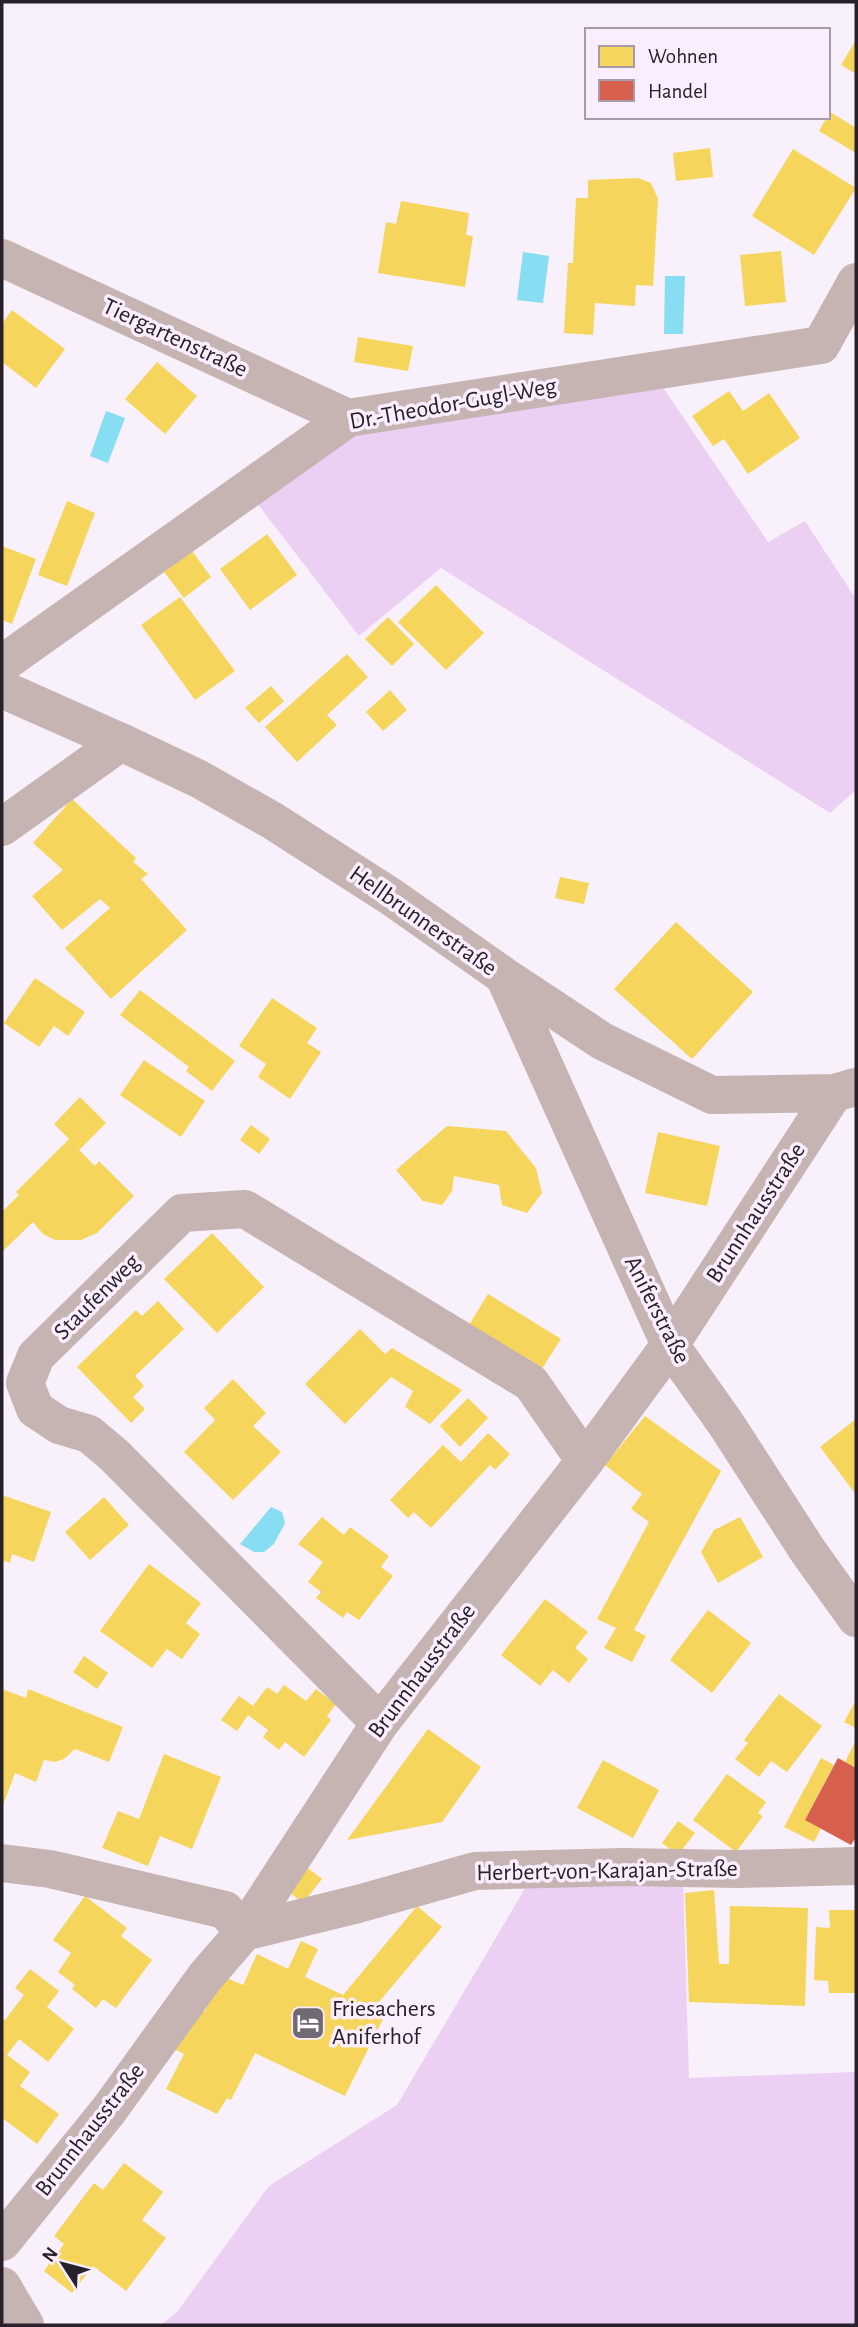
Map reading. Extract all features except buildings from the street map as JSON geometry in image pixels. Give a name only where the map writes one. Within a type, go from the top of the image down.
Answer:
[{"type":"street","name":"Tiergartenstraße","points":[[2,258],[348,418]]},
{"type":"street","name":"Dr.-Theodor-Gugl-Weg","points":[[2,664],[348,418],[821,345],[856,282]]},
{"type":"street","name":"Hellbrunnerstraße","points":[[2,689],[121,741],[199,779],[272,821],[390,896],[503,976],[602,1041],[712,1095],[845,1090]]},
{"type":"street","points":[[2,827],[121,741]]},
{"type":"street","name":"Aniferstraße","points":[[503,976],[670,1345],[856,1618]]},
{"type":"street","name":"Brunnhausstraße","points":[[2,2242],[109,2110],[205,1977],[244,1932],[380,1723],[585,1461],[670,1345],[845,1090]]},
{"type":"street","name":"Staufenweg","points":[[380,1723],[114,1455],[89,1434],[59,1425],[36,1409],[25,1383],[36,1356],[182,1213],[245,1209],[531,1383],[585,1461]]},
{"type":"street","points":[[2,1863],[50,1869],[225,1910],[244,1932]]},
{"type":"street","name":"Herbert-von-Karajan-Straße","points":[[244,1932],[475,1871],[856,1866]]},
{"type":"street","points":[[2,2286],[25,2325]]},
{"type":"shaded area","points":[[662,386],[768,542],[805,521],[856,599],[856,790],[830,813],[441,568],[359,636],[253,498],[343,437]]},
{"type":"shaded area","points":[[530,1880],[683,1880],[689,2078],[856,2072],[856,2325],[161,2325],[177,2312],[269,2186],[397,2105]]},
{"type":"water","points":[[523,252],[549,256],[543,303],[517,300]]},
{"type":"water","points":[[665,276],[685,276],[683,334],[664,334]]},
{"type":"water","points":[[106,411],[125,418],[108,463],[90,456]]},
{"type":"water","points":[[271,1507],[282,1512],[285,1523],[274,1544],[264,1552],[254,1552],[240,1544]]},
{"type":"place","name":"Friesachers Aniferhof","points":[[308,2023]]}]
